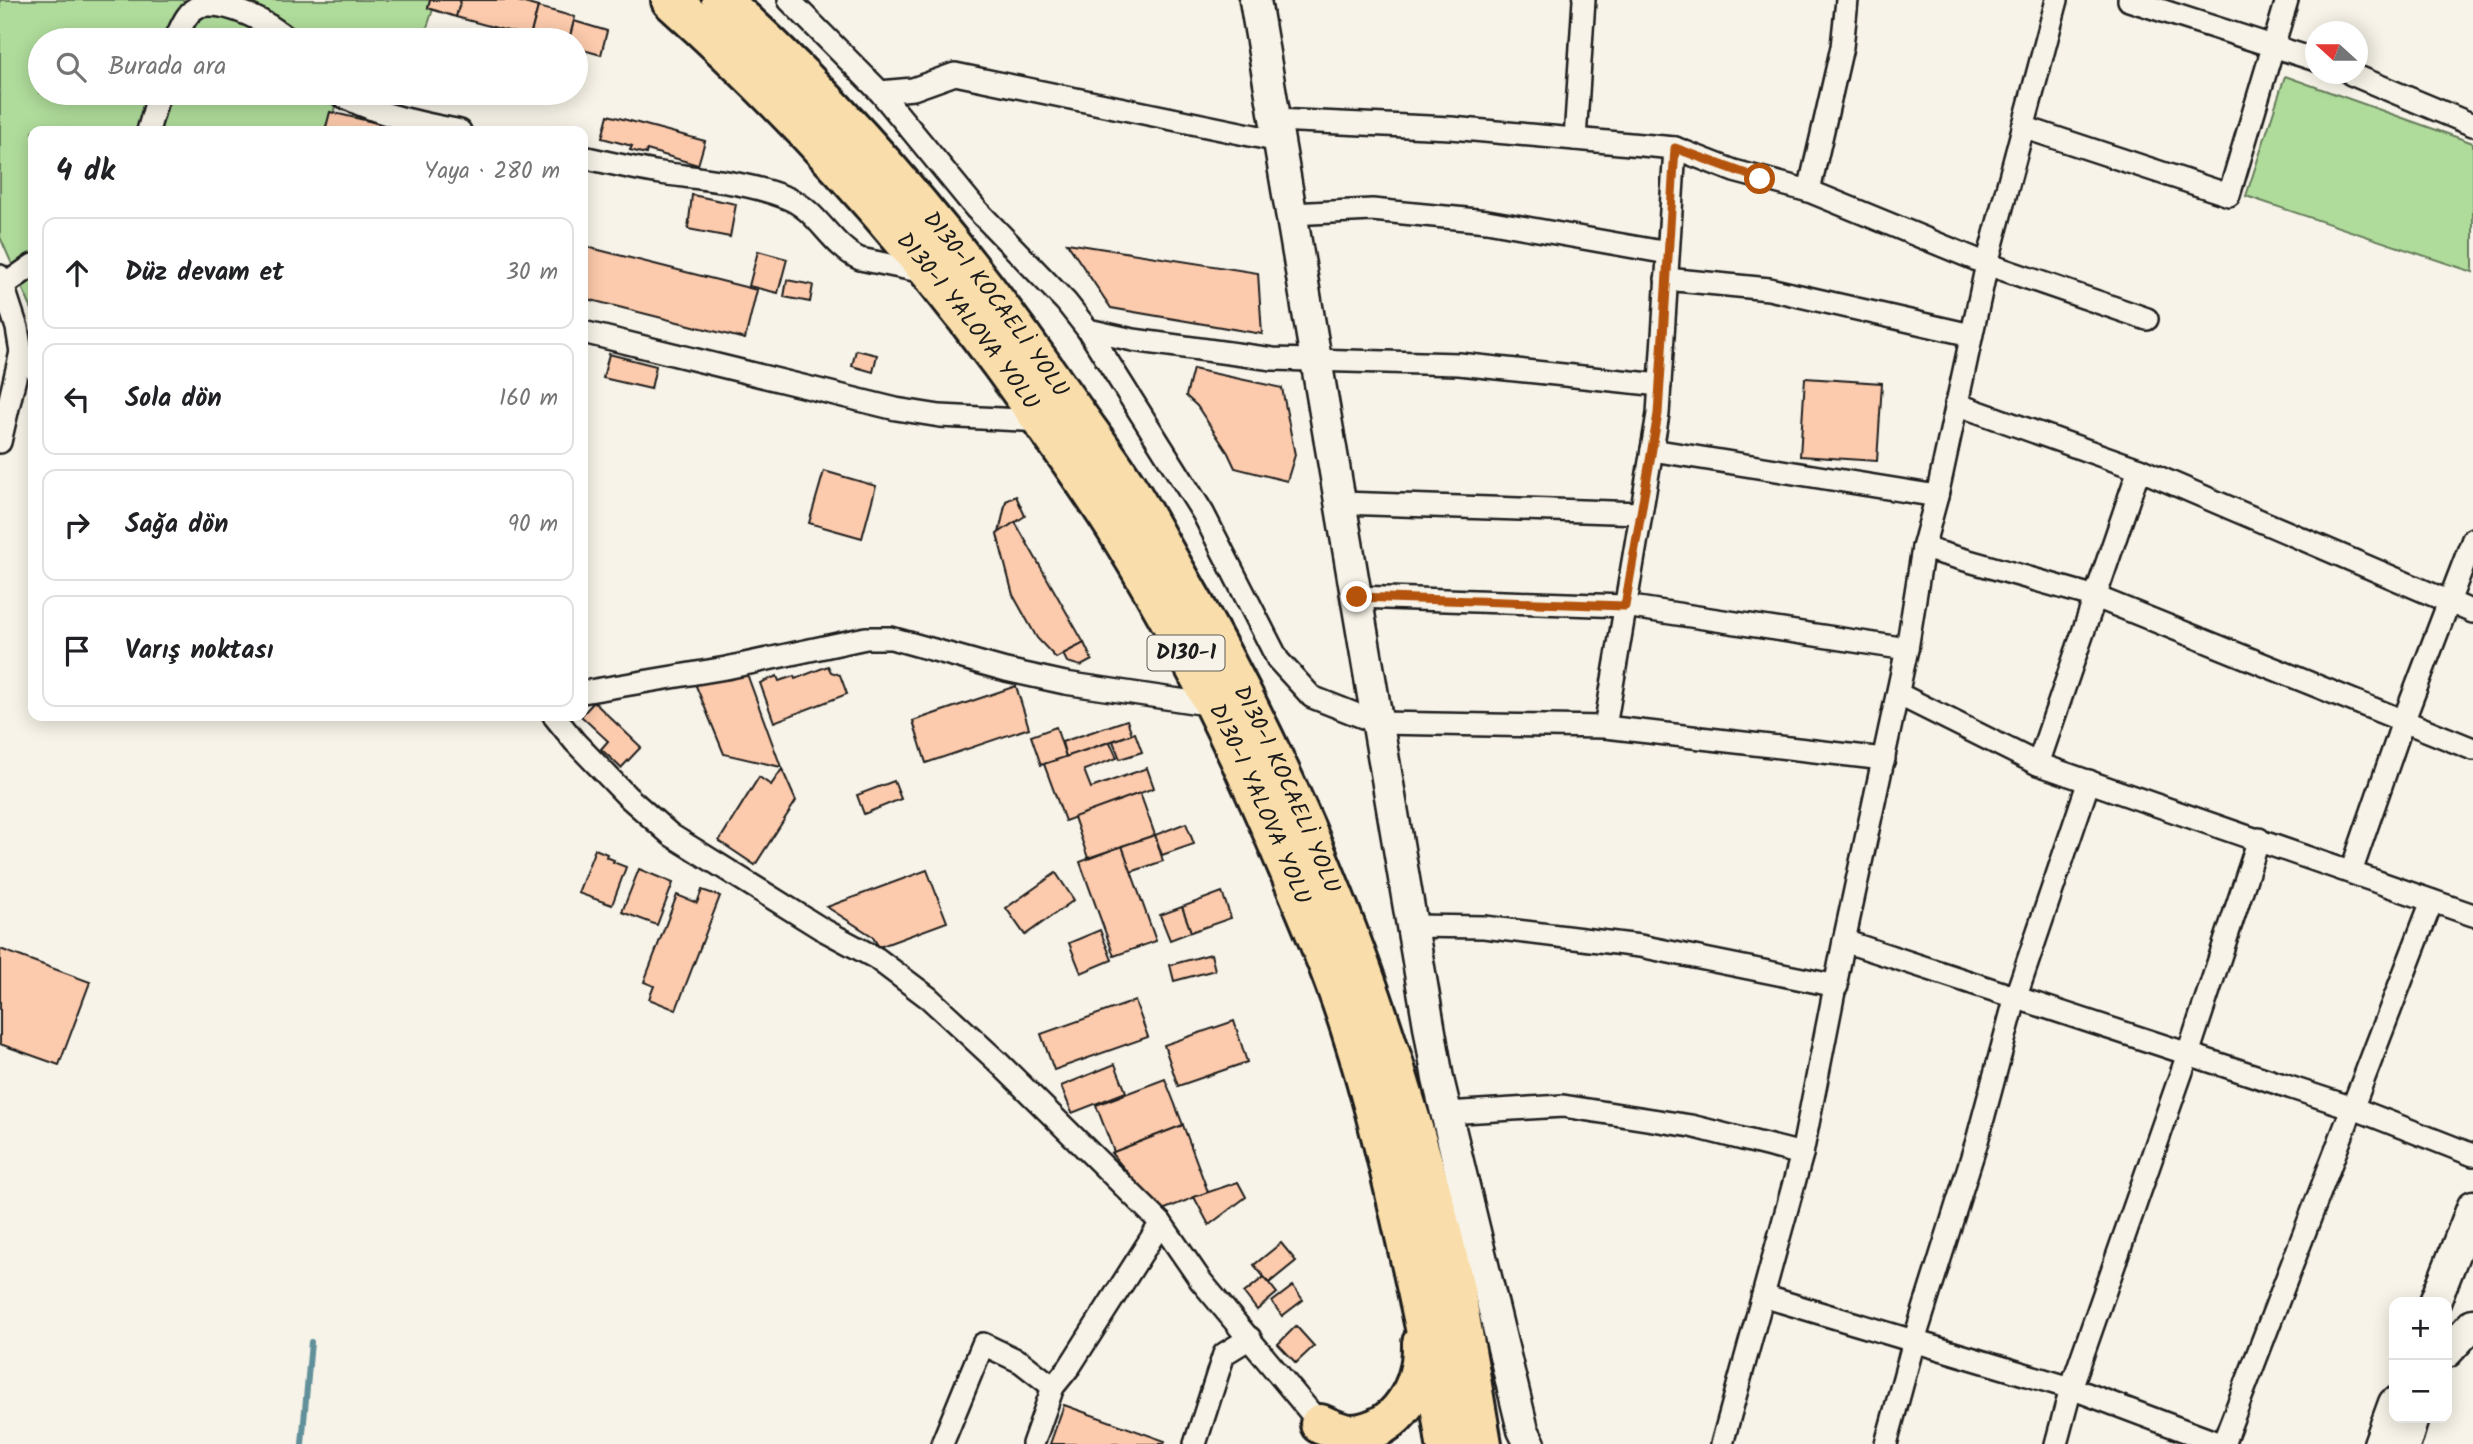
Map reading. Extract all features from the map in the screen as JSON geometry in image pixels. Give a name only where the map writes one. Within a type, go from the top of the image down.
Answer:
[{"type":"highway","name":"D130-1 YALOVA YOLU","points":[[671,0],[821,146],[906,241],[980,334],[1088,485],[1125,542],[1213,705],[1255,791],[1331,972],[1350,1028],[1374,1110],[1420,1303],[1446,1444]]},
{"type":"highway","name":"D130-1 KOCAELİ YOLU","points":[[721,0],[789,65],[874,154],[964,262],[1022,338],[1127,487],[1237,683],[1306,824],[1366,979],[1398,1078],[1427,1175],[1450,1269],[1482,1444]]},
{"type":"highway","points":[[1334,1437],[1381,1427],[1398,1415],[1417,1378],[1422,1355],[1420,1303]]},
{"type":"main road","points":[[1255,0],[1438,1079],[1523,1430],[1530,1444]]},
{"type":"main road","points":[[2437,1297],[2473,1206]]},
{"type":"main road","points":[[2379,1444],[2389,1417]]},
{"type":"main road","points":[[2405,1444],[2411,1423]]},
{"type":"street","points":[[789,0],[880,92],[976,209],[1066,302],[1088,330],[1203,513],[1278,660],[1312,697],[1378,723],[1605,727],[1884,759]]},
{"type":"street","points":[[1575,139],[1584,0]]},
{"type":"street","points":[[1809,191],[1842,47],[1847,0]]},
{"type":"street","points":[[1722,1444],[1802,1154],[1844,941],[1907,649],[1923,548],[1937,496],[1987,264],[2057,0]]},
{"type":"street","points":[[2129,0],[2305,57]]},
{"type":"street","points":[[2023,127],[2229,195],[2287,0]]},
{"type":"street","points":[[181,28],[188,15],[200,6],[220,4],[254,16],[276,28]]},
{"type":"street","points":[[880,92],[913,89],[956,74],[1277,131],[1451,128],[1675,148],[1734,171],[1809,191],[1987,264],[2147,319]]},
{"type":"street","points":[[2368,81],[2473,125]]},
{"type":"street","points":[[150,126],[156,105]]},
{"type":"street","points":[[361,105],[386,115],[437,126]]},
{"type":"street","points":[[1605,727],[1652,450],[1660,385],[1675,148]]},
{"type":"street","points":[[588,158],[649,171],[758,188],[789,198],[805,209],[850,254],[860,259],[932,274]]},
{"type":"street","points":[[1291,214],[1372,210],[1487,221],[1668,253]]},
{"type":"street","points":[[0,442],[27,360],[2,281],[28,268]]},
{"type":"street","points":[[1666,279],[1769,289],[1971,335]]},
{"type":"street","points":[[1088,330],[1133,340],[1273,359],[1459,364],[1660,385]]},
{"type":"street","points":[[588,333],[896,409],[940,416],[1042,421]]},
{"type":"street","points":[[1956,404],[2138,468],[2473,612]]},
{"type":"street","points":[[1652,450],[1937,496]]},
{"type":"street","points":[[2038,764],[2138,468]]},
{"type":"street","points":[[1341,503],[1641,513]]},
{"type":"street","points":[[2351,872],[2403,722],[2473,539]]},
{"type":"street","points":[[1923,548],[2096,597],[2473,749]]},
{"type":"street","points":[[1357,597],[1625,606],[1907,649]]},
{"type":"street","points":[[588,691],[726,668],[866,638],[891,638],[1065,683],[1213,705]]},
{"type":"street","points":[[1898,694],[2038,764],[2473,915]]},
{"type":"street","points":[[558,721],[627,796],[671,835],[822,929],[876,958],[929,998],[1161,1223],[1200,1280],[1334,1437]]},
{"type":"street","points":[[1886,1444],[1914,1341],[1977,1141],[2016,996],[2089,780]]},
{"type":"street","points":[[2056,1444],[2071,1388],[2188,1054],[2259,839]]},
{"type":"street","points":[[1763,1296],[2071,1388],[2221,1444],[2354,1108],[2432,901]]},
{"type":"street","points":[[1413,926],[1484,926],[1640,946],[1837,986]]},
{"type":"street","points":[[1844,941],[2354,1108],[2473,1155]]},
{"type":"street","points":[[1446,1113],[1563,1106],[1691,1126],[1802,1154]]},
{"type":"street","points":[[1033,1444],[1054,1387],[1161,1223]]},
{"type":"street","points":[[1195,1444],[1224,1354],[1250,1338]]},
{"type":"street","points":[[942,1444],[983,1344],[1021,1362],[1054,1387]]},
{"type":"green space","points":[[0,0],[436,0],[427,28],[28,28],[28,105],[337,105],[326,126],[28,126],[28,301],[0,237]]},
{"type":"green space","points":[[2285,76],[2473,143],[2473,272],[2246,196]]},
{"type":"building","points":[[430,0],[461,0],[456,17],[428,8]]},
{"type":"building","points":[[461,0],[514,0],[538,7],[532,28],[497,28],[456,17]]},
{"type":"building","points":[[538,7],[575,17],[572,28],[532,28]]},
{"type":"building","points":[[574,21],[607,31],[601,55],[588,51],[588,28],[572,28]]},
{"type":"building","points":[[330,112],[390,126],[326,126]]},
{"type":"building","points":[[608,115],[705,141],[698,165],[647,150],[646,154],[630,150],[632,146],[602,138]]},
{"type":"building","points":[[692,195],[736,204],[730,237],[688,229]]},
{"type":"building","points":[[1067,243],[1258,273],[1262,334],[1111,308]]},
{"type":"building","points":[[588,247],[757,290],[745,339],[588,299]]},
{"type":"building","points":[[758,251],[787,259],[778,293],[749,286]]},
{"type":"building","points":[[787,280],[813,285],[810,302],[784,297]]},
{"type":"building","points":[[856,350],[877,355],[873,372],[852,366]]},
{"type":"building","points":[[609,354],[656,366],[651,389],[603,378]]},
{"type":"building","points":[[1193,369],[1282,388],[1295,455],[1287,481],[1235,468],[1197,406],[1186,396]]},
{"type":"building","points":[[1805,378],[1882,383],[1877,461],[1800,456]]},
{"type":"building","points":[[824,471],[876,486],[862,538],[809,523]]},
{"type":"building","points":[[1016,496],[1025,516],[999,533],[1006,501]]},
{"type":"building","points":[[1015,522],[1084,643],[1056,658],[1037,638],[1013,595],[997,534]]},
{"type":"building","points":[[1084,643],[1092,660],[1081,666],[1067,662],[1063,654]]},
{"type":"building","points":[[828,666],[831,672],[840,675],[847,694],[774,722],[760,683],[777,676],[779,681],[794,676],[795,679]]},
{"type":"building","points":[[747,674],[781,767],[724,754],[694,681]]},
{"type":"building","points":[[1016,686],[1029,728],[926,763],[913,721]]},
{"type":"building","points":[[594,702],[641,747],[621,768],[601,749],[608,741],[586,721],[588,708]]},
{"type":"building","points":[[1127,720],[1132,734],[1066,757],[1062,742]]},
{"type":"building","points":[[1056,727],[1066,757],[1041,765],[1031,736]]},
{"type":"building","points":[[1135,733],[1142,752],[1120,759],[1113,741]]},
{"type":"building","points":[[1110,742],[1117,758],[1084,770],[1091,788],[1147,768],[1154,788],[1065,821],[1044,764]]},
{"type":"building","points":[[782,769],[796,801],[755,865],[719,841],[759,777],[771,785]]},
{"type":"building","points":[[894,781],[901,799],[864,814],[857,795]]},
{"type":"building","points":[[1140,793],[1155,835],[1088,858],[1074,817]]},
{"type":"building","points":[[1186,823],[1194,844],[1162,855],[1155,835]]},
{"type":"building","points":[[1155,835],[1163,861],[1131,872],[1122,846]]},
{"type":"building","points":[[1122,846],[1156,941],[1114,956],[1080,862]]},
{"type":"building","points":[[595,849],[607,854],[606,857],[614,860],[613,862],[626,867],[612,905],[578,893]]},
{"type":"building","points":[[639,869],[673,883],[657,925],[622,912]]},
{"type":"building","points":[[927,870],[947,922],[879,947],[872,936],[827,907]]},
{"type":"building","points":[[1056,873],[1074,900],[1025,935],[1006,908]]},
{"type":"building","points":[[702,890],[720,896],[676,1010],[649,999],[654,986],[644,982],[677,895],[697,903]]},
{"type":"building","points":[[1222,892],[1231,918],[1191,932],[1182,907]]},
{"type":"building","points":[[1182,907],[1191,932],[1170,940],[1160,915]]},
{"type":"building","points":[[1100,930],[1112,960],[1081,973],[1069,943]]},
{"type":"building","points":[[0,949],[90,982],[59,1065],[0,1044]]},
{"type":"building","points":[[1211,954],[1215,970],[1174,981],[1170,965]]},
{"type":"building","points":[[1135,1001],[1148,1037],[1054,1070],[1041,1034]]},
{"type":"building","points":[[1234,1021],[1247,1062],[1178,1086],[1164,1045]]},
{"type":"building","points":[[1115,1064],[1126,1092],[1072,1113],[1061,1086]]},
{"type":"building","points":[[1165,1079],[1183,1125],[1114,1152],[1096,1105]]},
{"type":"building","points":[[1183,1125],[1208,1192],[1160,1211],[1111,1153]]},
{"type":"building","points":[[1238,1182],[1246,1197],[1209,1225],[1194,1197]]},
{"type":"building","points":[[1281,1243],[1296,1261],[1269,1283],[1254,1265]]},
{"type":"building","points":[[1264,1277],[1277,1293],[1257,1310],[1244,1293]]},
{"type":"building","points":[[1293,1286],[1303,1300],[1282,1316],[1272,1302]]},
{"type":"building","points":[[1296,1326],[1314,1346],[1296,1363],[1278,1344]]},
{"type":"building","points":[[1064,1405],[1165,1441],[1164,1444],[1050,1444]]},
{"type":"waterway","points":[[302,1444],[311,1342]]},
{"type":"route","points":[[1357,597],[1625,606],[1658,414],[1675,148],[1760,179]]}]
